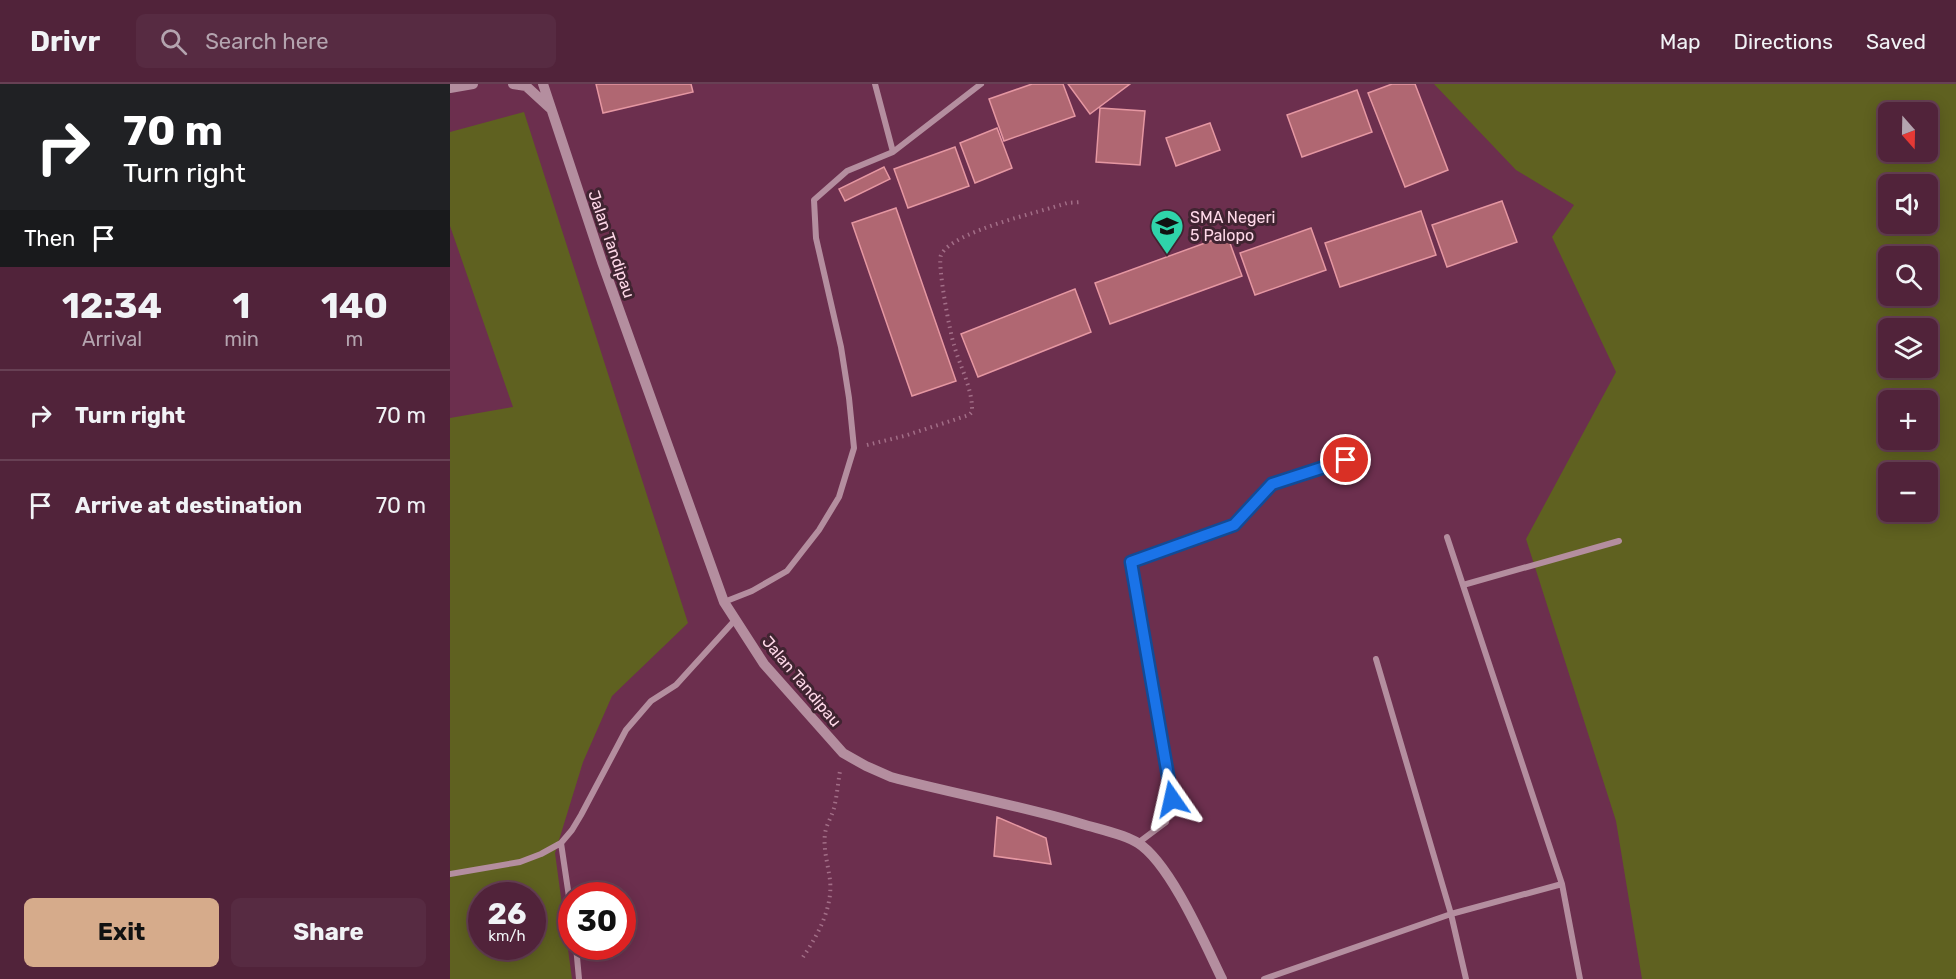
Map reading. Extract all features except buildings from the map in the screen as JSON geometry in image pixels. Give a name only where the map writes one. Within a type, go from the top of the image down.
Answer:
[{"type":"street","points":[[450,88],[473,84]]},
{"type":"street","points":[[513,84],[526,86],[550,109]]},
{"type":"street","name":"Jalan Tandipau","points":[[543,84],[602,262],[724,602],[764,664],[843,753],[866,766],[891,777],[1065,819],[1138,843],[1155,860],[1176,890],[1221,979]]},
{"type":"street","points":[[875,84],[893,152]]},
{"type":"street","points":[[724,602],[752,591],[787,571],[819,530],[839,496],[854,448],[841,347],[816,238],[814,200],[847,171],[893,152],[981,84]]},
{"type":"street","points":[[1138,843],[1166,822],[1172,799],[1131,562],[1234,525],[1272,484],[1346,460]]},
{"type":"street","points":[[1447,537],[1562,884],[1580,979]]},
{"type":"street","points":[[1463,585],[1620,541]]},
{"type":"street","points":[[450,874],[520,862],[561,843],[581,815],[626,730],[651,701],[676,685],[735,620]]},
{"type":"street","points":[[1376,659],[1451,914],[1466,979]]},
{"type":"street","points":[[561,843],[567,882]]},
{"type":"street","points":[[1264,979],[1451,914],[1562,884]]},
{"type":"street","points":[[577,960],[579,979]]},
{"type":"path","points":[[854,448],[904,436],[969,415],[972,412],[965,377],[953,345],[945,299],[940,259],[946,247],[974,231],[1067,203],[1082,202]]},
{"type":"path","points":[[803,957],[814,940],[829,899],[830,883],[825,851],[825,831],[834,808],[843,753]]},
{"type":"shaded area","points":[[1434,84],[1956,84],[1956,979],[1642,979],[1616,821],[1526,539],[1616,372],[1552,237],[1574,205],[1516,170]]},
{"type":"shaded area","points":[[524,112],[688,623],[612,696],[583,762],[555,853],[559,882],[558,960],[569,960],[572,979],[450,979],[450,418],[513,407],[450,226],[450,132]]},
{"type":"place","name":"SMA Negeri 5 Palopo","points":[[1167,255]]},
{"type":"route","points":[[1172,799],[1131,562],[1234,525],[1272,484],[1346,460]]}]
